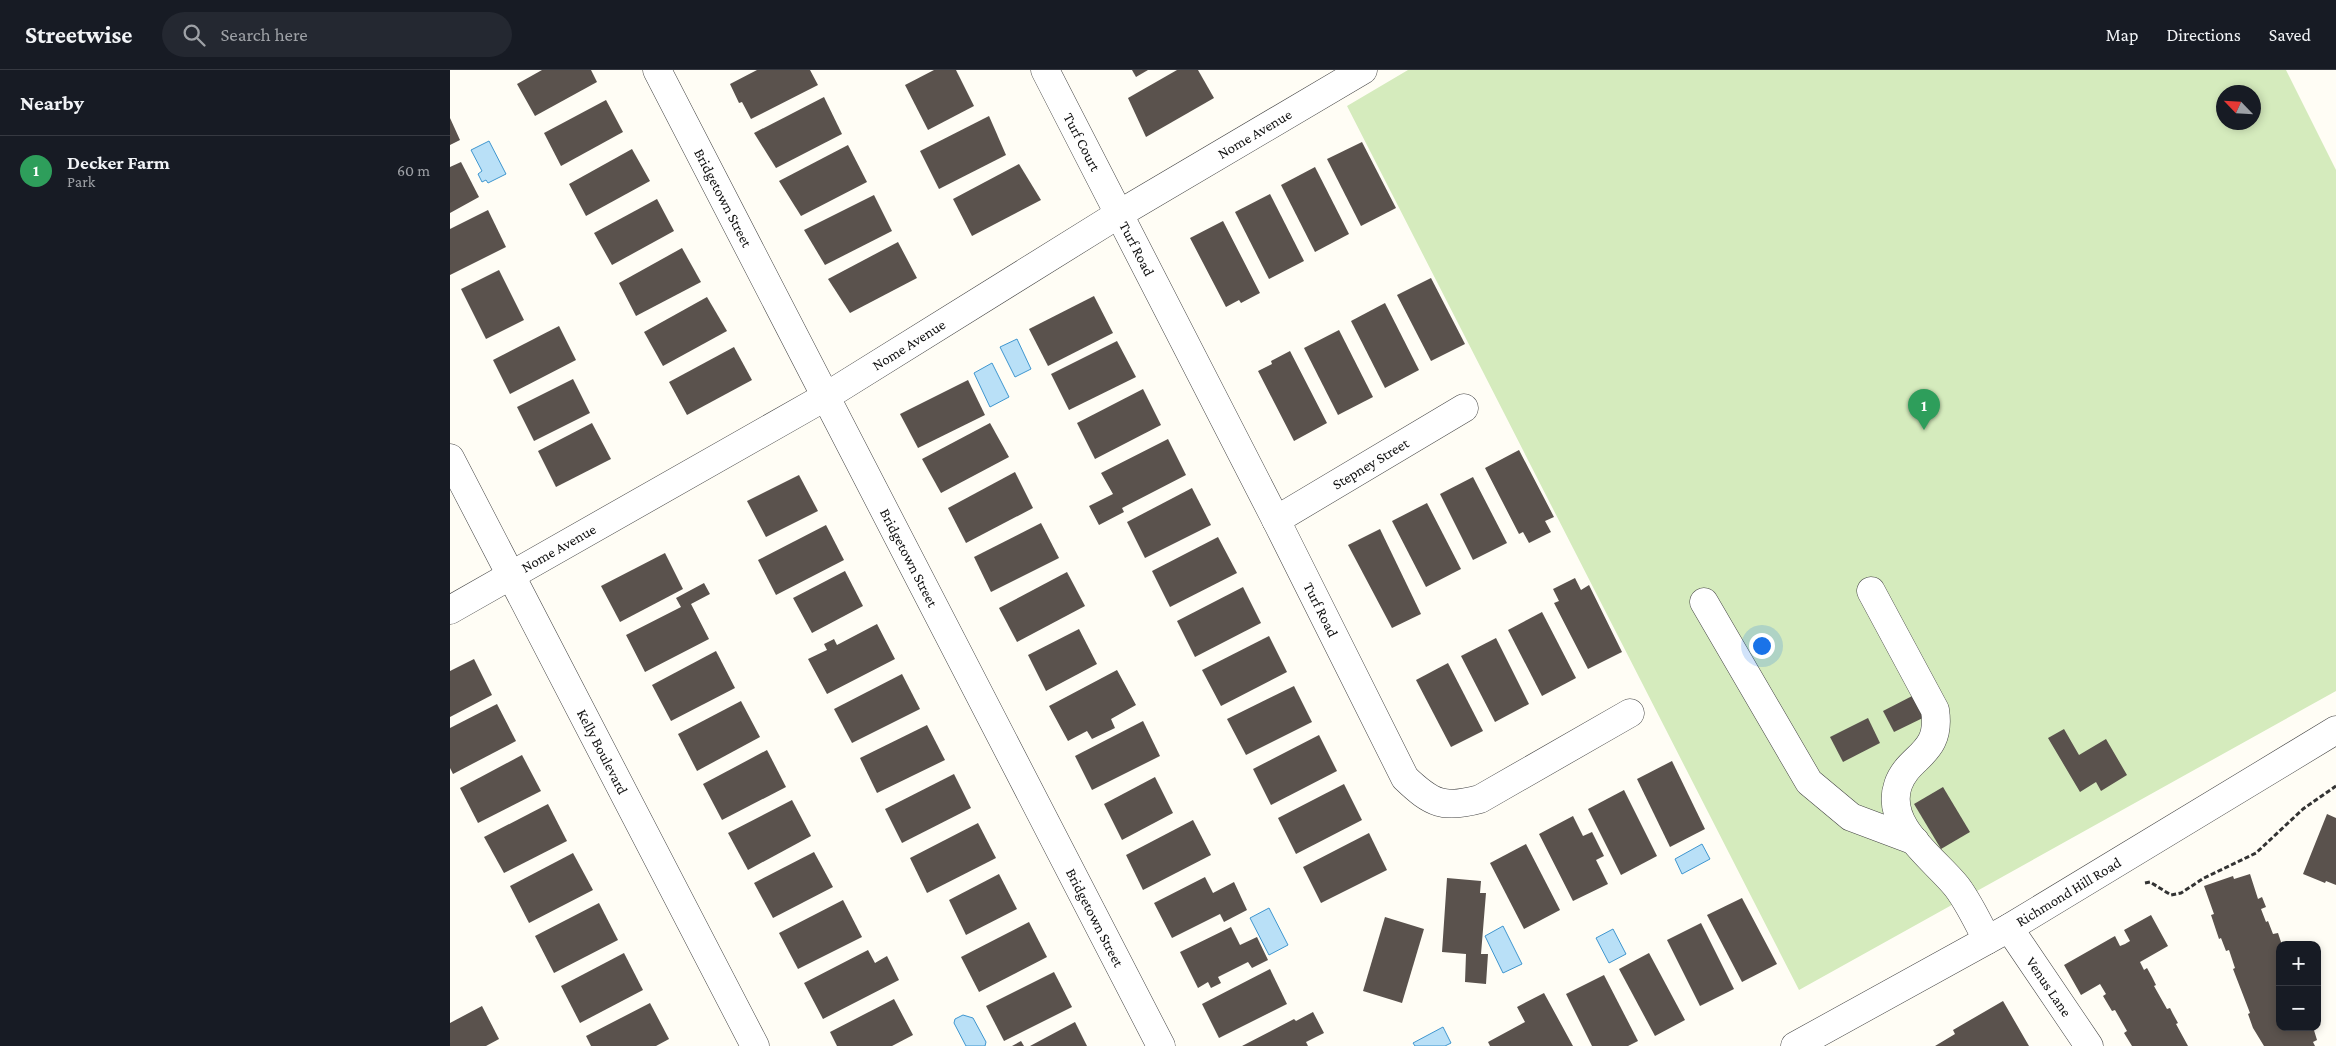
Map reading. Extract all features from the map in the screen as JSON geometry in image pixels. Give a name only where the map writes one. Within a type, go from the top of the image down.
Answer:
[{"type":"street","name":"Bridgetown Street","points":[[657,70],[1161,1046]]},
{"type":"street","name":"Turf Court","points":[[1045,70],[1119,214]]},
{"type":"street","name":"Nome Avenue","points":[[450,610],[825,397],[1119,214],[1363,70]]},
{"type":"street","name":"Turf Road","points":[[1119,214],[1406,778],[1422,794],[1438,804],[1459,805],[1480,799],[1630,713]]},
{"type":"street","name":"Stepney Street","points":[[1276,520],[1464,408]]},
{"type":"street","name":"Kelly Boulevard","points":[[450,458],[755,1046]]},
{"type":"street","name":"Venus Lane","points":[[1872,592],[1935,710],[1937,725],[1933,740],[1898,784],[1895,801],[1898,814],[1915,841],[1998,934],[2089,1046]]},
{"type":"street","points":[[1704,602],[1809,782],[1851,817],[1915,841]]},
{"type":"street","name":"Richmond Hill Road","points":[[1803,1044],[1998,934],[2336,730]]},
{"type":"path","points":[[2145,883],[2150,882],[2171,895],[2180,893],[2204,878],[2243,861],[2256,853],[2303,810],[2336,786]]},
{"type":"green space","points":[[1408,70],[2286,70],[2336,170],[2336,691],[1799,990],[1347,106]]},
{"type":"water","points":[[489,141],[506,174],[488,183],[486,180],[482,182],[478,174],[482,171],[471,150]]},
{"type":"water","points":[[1017,339],[1031,369],[1015,377],[1000,347]]},
{"type":"water","points":[[992,363],[1009,397],[990,407],[974,373]]},
{"type":"water","points":[[1702,844],[1710,859],[1682,874],[1675,859]]},
{"type":"water","points":[[1269,908],[1288,945],[1269,955],[1250,918]]},
{"type":"water","points":[[1503,926],[1522,964],[1503,973],[1485,936]]},
{"type":"water","points":[[1613,929],[1626,954],[1609,963],[1596,938]]},
{"type":"water","points":[[963,1015],[973,1018],[986,1042],[985,1046],[966,1046],[954,1023],[955,1019]]},
{"type":"water","points":[[1443,1027],[1451,1043],[1445,1046],[1415,1046],[1413,1043]]},
{"type":"building","points":[[542,70],[591,70],[597,82],[535,116],[517,84]]},
{"type":"building","points":[[757,70],[810,70],[818,85],[751,119],[742,102],[739,103],[730,84]]},
{"type":"building","points":[[934,70],[956,70],[974,106],[928,130],[905,85]]},
{"type":"building","points":[[1132,70],[1148,70],[1136,77]]},
{"type":"building","points":[[1177,70],[1198,70],[1214,98],[1146,137],[1128,98]]},
{"type":"building","points":[[824,97],[842,134],[776,168],[754,133]]},
{"type":"building","points":[[606,100],[623,132],[561,166],[544,133]]},
{"type":"building","points":[[989,116],[1006,155],[939,189],[920,151]]},
{"type":"building","points":[[450,118],[460,140],[450,145]]},
{"type":"building","points":[[1362,142],[1396,208],[1361,226],[1327,159]]},
{"type":"building","points":[[848,145],[867,182],[801,216],[779,181]]},
{"type":"building","points":[[632,149],[650,181],[586,216],[569,184]]},
{"type":"building","points":[[461,162],[479,197],[450,213],[450,167]]},
{"type":"building","points":[[1019,164],[1041,200],[972,236],[953,199]]},
{"type":"building","points":[[1315,167],[1349,234],[1315,252],[1281,185]]},
{"type":"building","points":[[1270,194],[1304,261],[1269,279],[1235,212]]},
{"type":"building","points":[[874,195],[892,231],[825,265],[804,230]]},
{"type":"building","points":[[657,199],[674,231],[612,265],[594,233]]},
{"type":"building","points":[[488,210],[506,247],[450,275],[450,229]]},
{"type":"building","points":[[1223,221],[1260,293],[1241,303],[1239,300],[1226,307],[1190,238]]},
{"type":"building","points":[[898,242],[917,278],[850,313],[828,279]]},
{"type":"building","points":[[682,248],[701,282],[636,316],[619,283]]},
{"type":"building","points":[[499,270],[524,320],[486,339],[461,289]]},
{"type":"building","points":[[1431,278],[1465,344],[1431,361],[1397,295]]},
{"type":"building","points":[[1094,296],[1113,333],[1048,366],[1029,329]]},
{"type":"building","points":[[707,297],[727,331],[663,366],[644,332]]},
{"type":"building","points":[[1385,303],[1419,370],[1385,388],[1351,321]]},
{"type":"building","points":[[559,326],[576,360],[510,394],[493,360]]},
{"type":"building","points":[[1339,330],[1373,397],[1338,415],[1304,348]]},
{"type":"building","points":[[1117,341],[1136,377],[1069,410],[1051,374]]},
{"type":"building","points":[[734,347],[752,380],[687,415],[669,382]]},
{"type":"building","points":[[1290,351],[1327,423],[1294,441],[1258,371],[1272,364],[1271,361]]},
{"type":"building","points":[[573,379],[590,413],[534,441],[517,407]]},
{"type":"building","points":[[968,380],[985,415],[918,448],[900,414]]},
{"type":"building","points":[[1143,389],[1161,425],[1095,459],[1077,423]]},
{"type":"building","points":[[592,423],[611,459],[556,487],[538,451]]},
{"type":"building","points":[[990,423],[1009,457],[941,493],[922,459]]},
{"type":"building","points":[[1168,439],[1186,475],[1122,508],[1124,512],[1099,525],[1089,506],[1113,494],[1101,473]]},
{"type":"building","points":[[1519,450],[1554,517],[1545,521],[1551,532],[1529,543],[1523,532],[1519,534],[1485,468]]},
{"type":"building","points":[[1015,472],[1033,508],[966,543],[948,508]]},
{"type":"building","points":[[799,475],[818,511],[766,537],[747,501]]},
{"type":"building","points":[[1473,477],[1507,543],[1473,560],[1440,494]]},
{"type":"building","points":[[1192,488],[1211,525],[1145,558],[1127,522]]},
{"type":"building","points":[[1427,503],[1461,569],[1426,587],[1392,521]]},
{"type":"building","points":[[1041,523],[1059,558],[991,592],[974,557]]},
{"type":"building","points":[[826,525],[844,560],[776,595],[758,560]]},
{"type":"building","points":[[1380,529],[1421,614],[1392,628],[1348,545]]},
{"type":"building","points":[[1218,537],[1237,573],[1170,607],[1152,571]]},
{"type":"building","points":[[665,553],[683,589],[620,622],[601,586]]},
{"type":"building","points":[[845,571],[863,606],[812,633],[793,598]]},
{"type":"building","points":[[1067,572],[1085,606],[1017,642],[999,608]]},
{"type":"building","points":[[1575,578],[1581,590],[1589,585],[1622,652],[1588,669],[1554,603],[1559,601],[1553,589]]},
{"type":"building","points":[[704,583],[710,594],[691,604],[709,639],[645,672],[626,635],[681,607],[676,598]]},
{"type":"building","points":[[1243,587],[1261,623],[1195,657],[1177,621]]},
{"type":"building","points":[[1542,612],[1576,678],[1542,696],[1508,630]]},
{"type":"building","points":[[877,624],[895,659],[827,694],[808,659],[827,650],[824,644],[834,639],[837,645]]},
{"type":"building","points":[[1079,629],[1097,664],[1046,691],[1028,655]]},
{"type":"building","points":[[1269,636],[1287,672],[1221,706],[1202,670]]},
{"type":"building","points":[[1496,638],[1529,704],[1495,722],[1461,656]]},
{"type":"building","points":[[716,651],[735,688],[671,721],[652,685]]},
{"type":"building","points":[[474,659],[492,695],[450,717],[450,671]]},
{"type":"building","points":[[1448,663],[1483,731],[1451,747],[1416,680]]},
{"type":"building","points":[[1117,670],[1136,705],[1111,719],[1115,728],[1092,739],[1087,731],[1068,741],[1049,706]]},
{"type":"building","points":[[902,674],[920,709],[852,743],[834,709]]},
{"type":"building","points":[[1294,686],[1312,722],[1246,755],[1227,719]]},
{"type":"building","points":[[1918,693],[1929,715],[1894,732],[1883,711]]},
{"type":"building","points":[[741,701],[760,737],[697,771],[678,734]]},
{"type":"building","points":[[497,704],[516,741],[453,774],[450,768],[450,728]]},
{"type":"building","points":[[1868,718],[1880,743],[1843,762],[1830,737]]},
{"type":"building","points":[[1143,721],[1160,756],[1092,790],[1075,756]]},
{"type":"building","points":[[927,725],[945,760],[877,793],[860,758]]},
{"type":"building","points":[[2064,729],[2079,755],[2106,739],[2127,775],[2101,791],[2096,782],[2080,792],[2048,738]]},
{"type":"building","points":[[1319,735],[1337,771],[1271,805],[1253,769]]},
{"type":"building","points":[[767,750],[786,787],[722,820],[703,784]]},
{"type":"building","points":[[522,755],[541,791],[478,823],[460,788]]},
{"type":"building","points":[[1672,761],[1705,829],[1670,847],[1637,779]]},
{"type":"building","points":[[954,774],[971,808],[902,843],[885,809]]},
{"type":"building","points":[[1155,777],[1173,813],[1122,840],[1104,804]]},
{"type":"building","points":[[1344,784],[1362,820],[1296,854],[1278,818]]},
{"type":"building","points":[[1943,787],[1970,832],[1941,849],[1914,804]]},
{"type":"building","points":[[1624,790],[1657,856],[1621,875],[1588,809]]},
{"type":"building","points":[[792,800],[811,836],[748,870],[728,833]]},
{"type":"building","points":[[548,804],[567,841],[504,873],[484,837]]},
{"type":"building","points":[[2327,814],[2336,818],[2336,885],[2326,881],[2325,883],[2303,874]]},
{"type":"building","points":[[1573,816],[1583,836],[1592,832],[1604,856],[1596,860],[1608,884],[1573,901],[1539,834]]},
{"type":"building","points":[[1193,820],[1211,855],[1143,890],[1126,855]]},
{"type":"building","points":[[978,823],[996,858],[927,893],[910,858]]},
{"type":"building","points":[[1369,833],[1387,870],[1321,903],[1303,867]]},
{"type":"building","points":[[1526,844],[1560,910],[1524,929],[1490,863]]},
{"type":"building","points":[[814,852],[833,887],[773,918],[754,883]]},
{"type":"building","points":[[573,853],[593,890],[529,923],[510,886]]},
{"type":"building","points":[[999,874],[1017,909],[966,935],[949,900]]},
{"type":"building","points":[[2250,874],[2258,899],[2262,897],[2266,907],[2261,909],[2266,922],[2268,921],[2273,934],[2278,933],[2281,941],[2276,941],[2276,1031],[2314,1031],[2317,1040],[2313,1042],[2315,1046],[2264,1046],[2253,1028],[2248,1014],[2250,1013],[2233,969],[2235,968],[2229,950],[2226,951],[2221,938],[2219,939],[2211,915],[2214,914],[2204,886],[2233,876],[2234,879]]},
{"type":"building","points":[[1205,877],[1213,893],[1234,882],[1247,910],[1224,922],[1220,914],[1172,938],[1154,903]]},
{"type":"building","points":[[1447,878],[1481,881],[1480,893],[1486,893],[1481,954],[1488,954],[1486,984],[1465,982],[1466,954],[1442,952]]},
{"type":"building","points":[[1742,898],[1777,964],[1742,982],[1707,915]]},
{"type":"building","points":[[843,900],[862,937],[798,969],[779,933]]},
{"type":"building","points":[[599,903],[618,940],[554,973],[535,936]]},
{"type":"building","points":[[2151,915],[2168,946],[2140,962],[2144,970],[2147,968],[2156,985],[2154,986],[2167,1009],[2170,1008],[2188,1046],[2132,1046],[2124,1033],[2127,1031],[2115,1010],[2112,1011],[2103,996],[2106,994],[2100,984],[2081,995],[2064,965],[2115,936],[2120,946],[2125,944],[2130,941],[2124,930]]},
{"type":"building","points":[[1385,917],[1424,929],[1402,1003],[1363,991]]},
{"type":"building","points":[[1029,922],[1047,957],[979,992],[961,957]]},
{"type":"building","points":[[1701,923],[1734,989],[1700,1006],[1667,940]]},
{"type":"building","points":[[1231,927],[1240,945],[1257,937],[1268,960],[1252,968],[1248,962],[1218,977],[1221,983],[1211,988],[1208,982],[1198,988],[1180,952]]},
{"type":"building","points":[[868,950],[875,963],[887,956],[899,980],[823,1019],[804,983]]},
{"type":"building","points":[[624,953],[643,990],[580,1023],[561,986]]},
{"type":"building","points":[[1649,953],[1685,1020],[1655,1036],[1619,969]]},
{"type":"building","points":[[1270,969],[1287,1004],[1219,1038],[1202,1004]]},
{"type":"building","points":[[1054,972],[1072,1007],[1004,1041],[986,1006]]},
{"type":"building","points":[[1604,975],[1638,1041],[1628,1046],[1592,1046],[1566,994]]},
{"type":"building","points":[[1544,993],[1573,1046],[1490,1046],[1488,1042],[1525,1022],[1517,1007]]},
{"type":"building","points":[[894,999],[913,1035],[892,1046],[837,1046],[830,1032]]},
{"type":"building","points":[[2003,1001],[2029,1046],[1935,1046],[1955,1034],[1953,1030]]},
{"type":"building","points":[[650,1003],[669,1039],[656,1046],[591,1046],[586,1036]]},
{"type":"building","points":[[482,1006],[499,1039],[486,1046],[450,1046],[450,1023]]},
{"type":"building","points":[[1313,1012],[1324,1033],[1306,1042],[1308,1046],[1242,1046],[1294,1019],[1296,1021]]},
{"type":"building","points":[[1075,1022],[1087,1046],[1030,1046]]},
{"type":"building","points":[[1021,1041],[1024,1046],[1012,1046]]},
{"type":"place","name":"Decker Farm","points":[[1924,430]]}]
